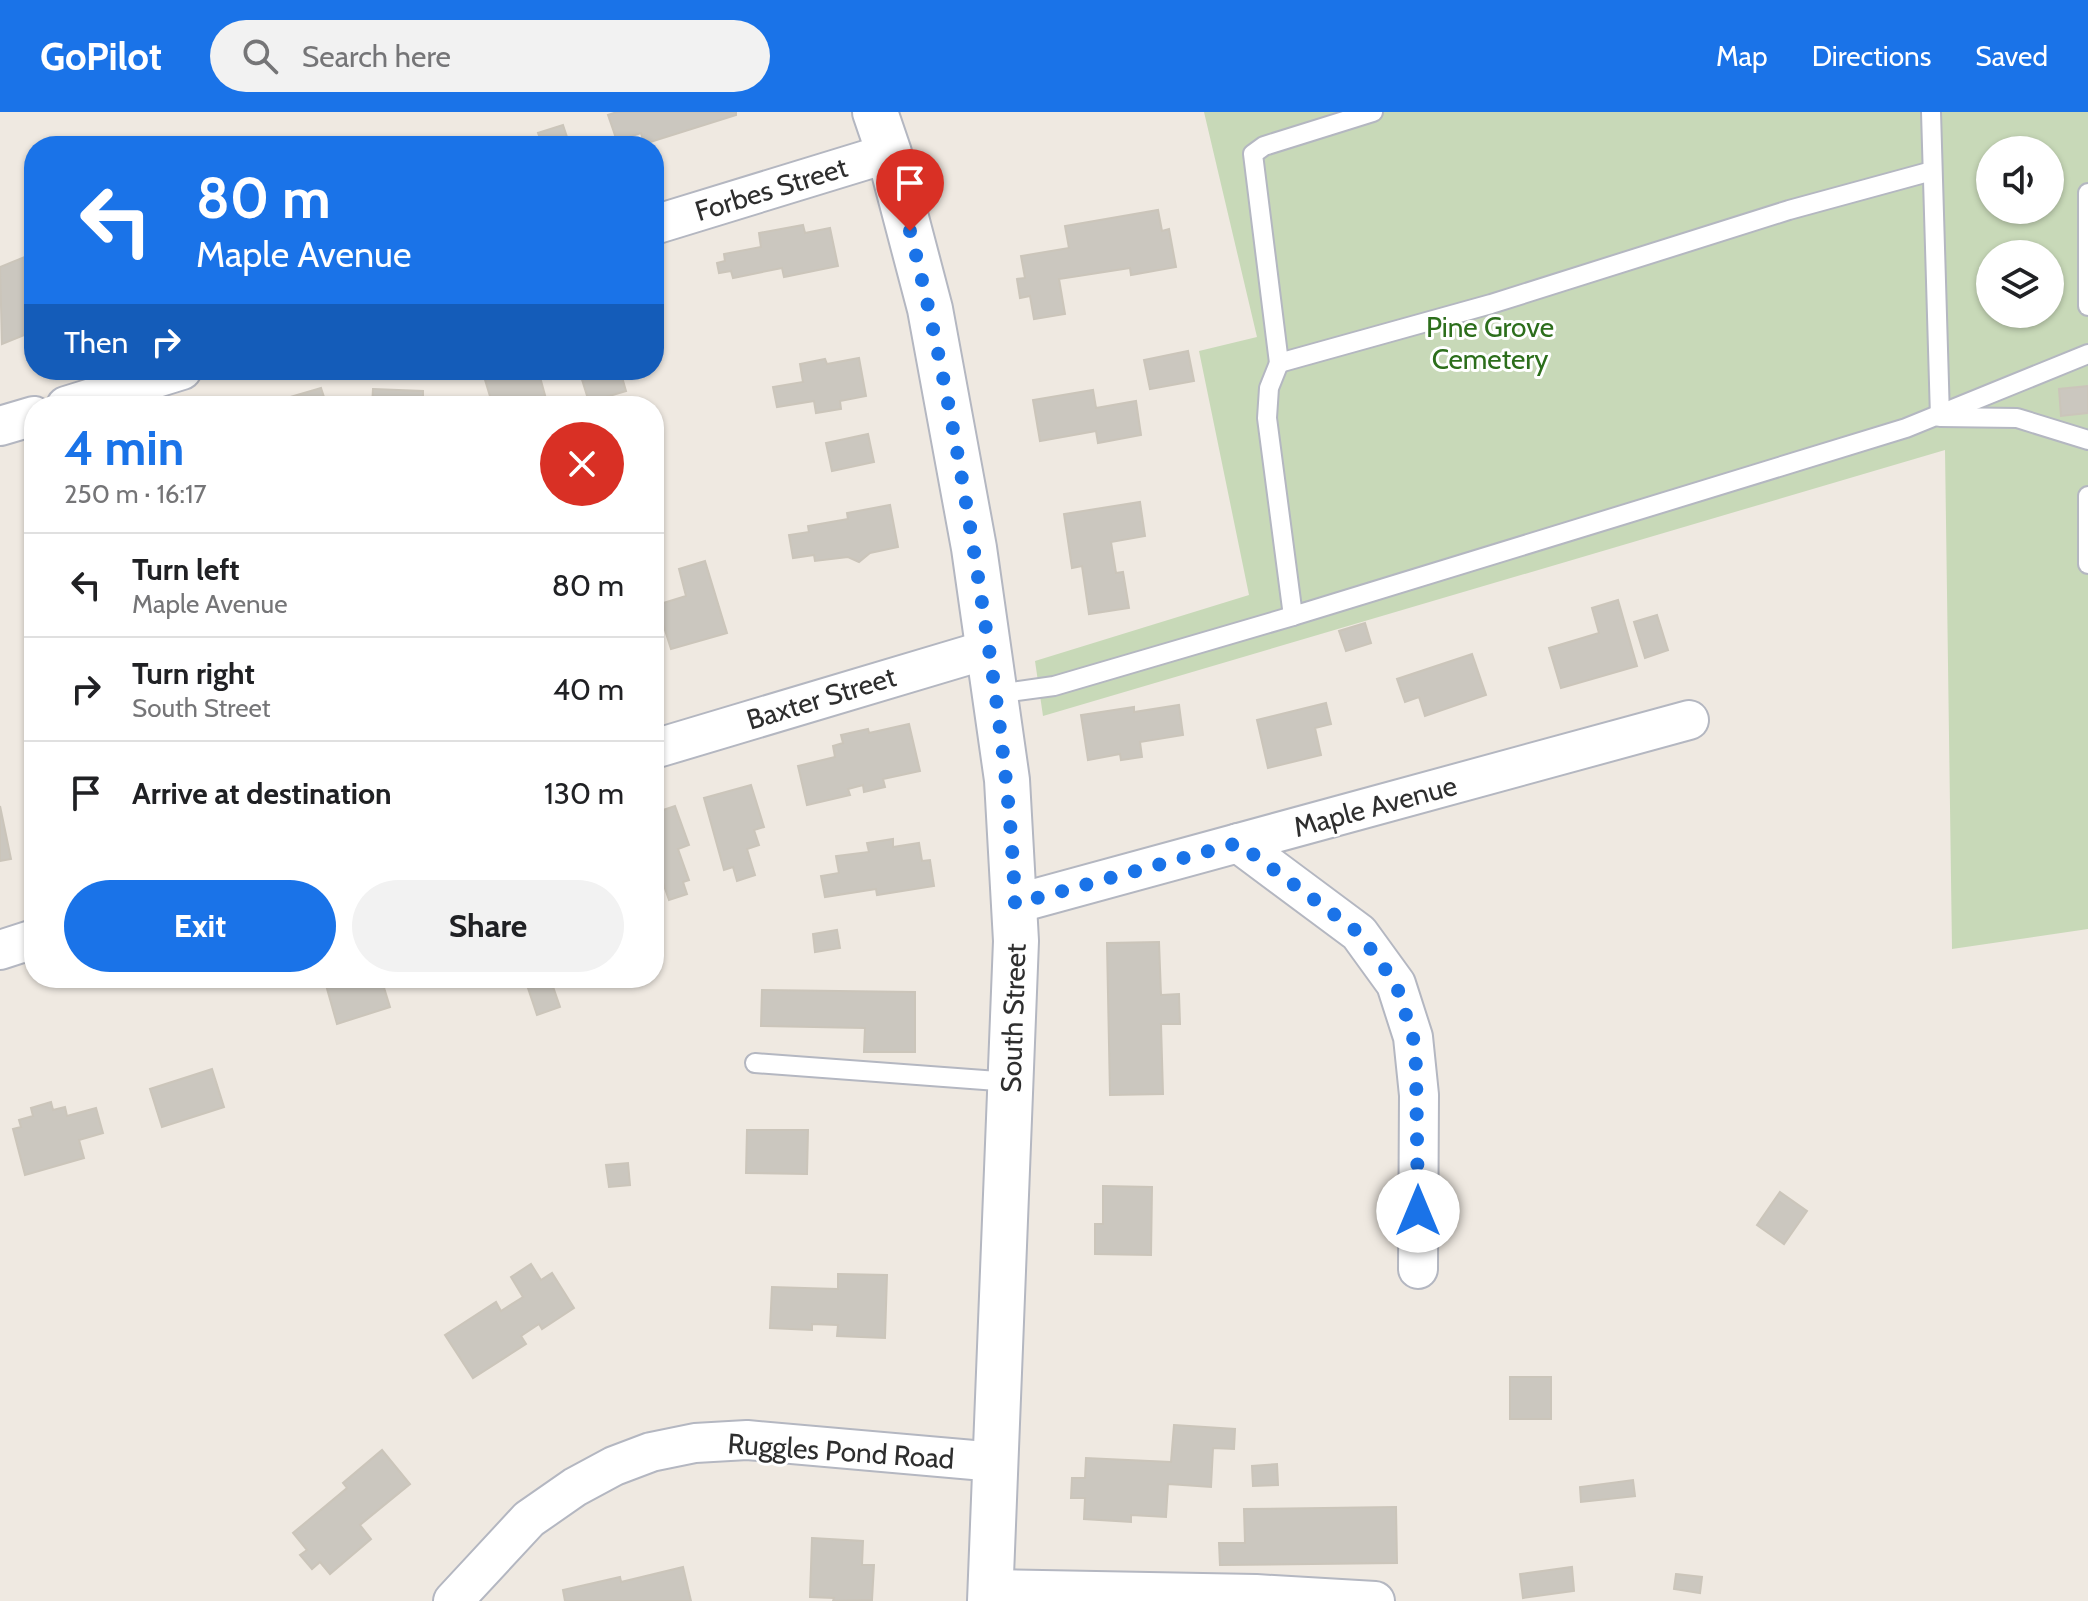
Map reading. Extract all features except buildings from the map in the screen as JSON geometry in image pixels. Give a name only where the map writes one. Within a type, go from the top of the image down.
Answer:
[{"type":"main road","name":"South Street","points":[[875,112],[889,153],[930,309],[989,649],[1007,780],[1015,904],[1011,1082],[990,1595]]},
{"type":"street","name":"Forbes Street","points":[[664,222],[889,153]]},
{"type":"street","points":[[98,396],[150,380]]},
{"type":"street","points":[[0,426],[24,419]]},
{"type":"street","name":"Baxter Street","points":[[664,746],[989,649]]},
{"type":"street","name":"Maple Avenue","points":[[1015,904],[1689,720]]},
{"type":"street","points":[[1238,843],[1359,933],[1396,984],[1413,1037],[1419,1095],[1418,1269]]},
{"type":"street","points":[[0,950],[24,942]]},
{"type":"street","name":"Ruggles Pond Road","points":[[453,1601],[529,1519],[588,1480],[651,1452],[695,1443],[747,1440],[996,1462]]},
{"type":"street","points":[[990,1595],[1256,1594],[1375,1601]]},
{"type":"lane","points":[[1293,616],[1267,418],[1269,388],[1279,363],[1253,154],[1264,146],[1373,112]]},
{"type":"lane","points":[[1931,112],[1940,417]]},
{"type":"lane","points":[[1279,363],[1491,304],[1789,210],[1932,171]]},
{"type":"lane","points":[[2088,193],[2088,306]]},
{"type":"lane","points":[[996,694],[1054,686],[1293,616],[1940,417],[2088,354]]},
{"type":"lane","points":[[1940,417],[2017,418],[2088,440]]},
{"type":"lane","points":[[2088,496],[2088,564]]},
{"type":"lane","points":[[755,1063],[1011,1082]]},
{"type":"green space","name":"Pine Grove Cemetery","points":[[1204,112],[2088,112],[2088,929],[1952,949],[1945,450],[1043,716],[1035,661],[1249,595],[1199,351],[1257,337]]},
{"type":"route","points":[[910,231],[946,388],[974,548],[1007,780],[1015,904],[1238,843],[1359,933],[1396,984],[1413,1037],[1419,1095],[1418,1211]]}]
